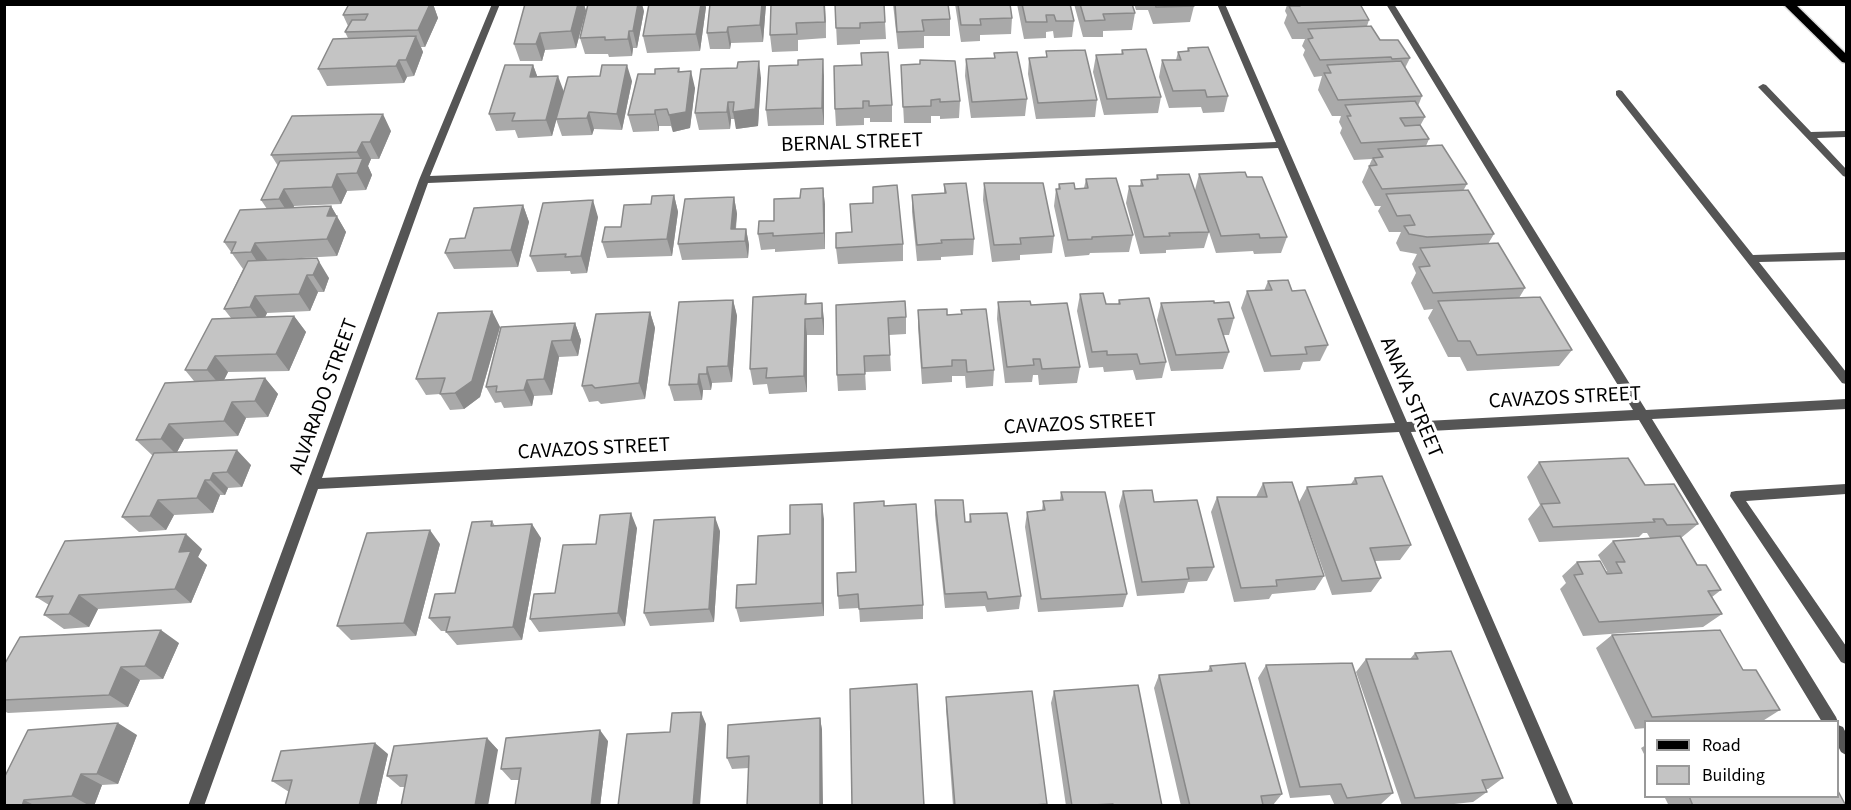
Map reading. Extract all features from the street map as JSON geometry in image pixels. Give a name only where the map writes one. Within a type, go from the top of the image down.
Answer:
[{"type":"main road","points":[[1788,4],[1846,60]]},
{"type":"street","name":"ALVARADO STREET","points":[[196,806],[424,180],[496,4]]},
{"type":"street","name":"ANAYA STREET","points":[[1221,4],[1566,806]]},
{"type":"street","points":[[1390,4],[1830,720]]},
{"type":"street","points":[[1763,87],[1846,174]]},
{"type":"street","points":[[1619,93],[1846,381]]},
{"type":"street","points":[[1809,135],[1846,134]]},
{"type":"street","name":"BERNAL STREET","points":[[424,180],[1281,145]]},
{"type":"street","points":[[1751,260],[1846,256]]},
{"type":"street","name":"CAVAZOS STREET","points":[[315,484],[1846,404]]},
{"type":"street","points":[[1846,489],[1736,496],[1846,657]]},
{"type":"building","points":[[349,4],[430,4],[418,30],[345,32],[352,20],[365,20],[368,14],[343,15]]},
{"type":"building","points":[[525,4],[578,4],[571,31],[540,33],[536,44],[514,44]]},
{"type":"building","points":[[588,4],[638,4],[633,31],[629,31],[628,39],[580,38]]},
{"type":"building","points":[[649,4],[701,4],[696,34],[643,36]]},
{"type":"building","points":[[710,4],[762,4],[760,25],[728,27],[727,32],[707,33]]},
{"type":"building","points":[[771,4],[824,4],[825,22],[796,23],[797,34],[770,35]]},
{"type":"building","points":[[835,4],[884,4],[885,22],[860,23],[860,28],[836,28]]},
{"type":"building","points":[[895,4],[948,4],[950,19],[922,20],[924,31],[897,32]]},
{"type":"building","points":[[958,4],[1010,4],[1012,18],[980,19],[981,25],[961,25]]},
{"type":"building","points":[[1022,4],[1070,4],[1074,21],[1056,21],[1054,15],[1046,15],[1047,22],[1026,22]]},
{"type":"building","points":[[1080,4],[1132,4],[1135,13],[1103,14],[1105,20],[1085,21]]},
{"type":"building","points":[[1155,4],[1194,4],[1194,6],[1156,7]]},
{"type":"building","points":[[1299,4],[1360,4],[1369,20],[1298,23],[1289,6],[1300,6]]},
{"type":"building","points":[[1371,26],[1380,40],[1398,40],[1410,58],[1320,60],[1308,39],[1313,38],[1308,29]]},
{"type":"building","points":[[416,36],[406,60],[399,60],[396,66],[318,69],[333,39]]},
{"type":"building","points":[[1208,47],[1228,96],[1207,97],[1205,90],[1173,91],[1162,60],[1181,60],[1178,52],[1189,51],[1188,48]]},
{"type":"building","points":[[1146,49],[1161,97],[1107,99],[1096,55],[1123,54],[1122,50]]},
{"type":"building","points":[[1085,50],[1097,100],[1038,103],[1029,58],[1047,57],[1046,51]]},
{"type":"building","points":[[888,52],[892,105],[869,106],[869,101],[863,101],[863,108],[835,109],[834,66],[862,65],[861,53]]},
{"type":"building","points":[[1017,52],[1027,99],[972,102],[966,59],[995,58],[994,53]]},
{"type":"building","points":[[823,59],[822,108],[766,110],[769,66],[798,65],[798,60]]},
{"type":"building","points":[[920,60],[955,61],[960,101],[940,102],[940,99],[931,100],[931,106],[903,107],[901,65],[920,64]]},
{"type":"building","points":[[759,61],[755,109],[733,112],[734,102],[728,102],[727,112],[695,113],[701,69],[737,68],[738,62]]},
{"type":"building","points":[[1401,61],[1422,96],[1338,100],[1324,73],[1331,73],[1327,65]]},
{"type":"building","points":[[505,65],[533,65],[530,77],[558,76],[546,120],[512,121],[515,113],[489,114]]},
{"type":"building","points":[[602,65],[627,65],[617,114],[589,112],[587,118],[556,119],[568,77],[600,76]]},
{"type":"building","points":[[679,68],[678,72],[691,71],[686,112],[669,115],[667,109],[655,110],[655,114],[628,115],[638,74],[655,74],[655,69]]},
{"type":"building","points":[[1415,101],[1425,117],[1400,118],[1405,126],[1420,125],[1429,139],[1361,143],[1347,116],[1351,116],[1345,105]]},
{"type":"building","points":[[383,114],[370,142],[362,142],[357,152],[271,155],[292,116]]},
{"type":"building","points":[[1442,145],[1467,184],[1382,189],[1369,166],[1377,165],[1373,158],[1383,157],[1378,149]]},
{"type":"building","points":[[363,158],[357,173],[337,174],[332,187],[284,189],[279,199],[261,200],[280,161]]},
{"type":"building","points":[[1245,172],[1247,177],[1262,177],[1287,237],[1260,238],[1259,234],[1221,236],[1199,174]]},
{"type":"building","points":[[1189,174],[1209,232],[1169,233],[1170,236],[1144,237],[1129,186],[1143,186],[1141,180],[1158,179],[1157,175]]},
{"type":"building","points":[[1116,178],[1133,235],[1068,240],[1056,189],[1060,189],[1059,184],[1074,183],[1075,189],[1088,188],[1086,179]]},
{"type":"building","points":[[966,183],[974,239],[941,240],[942,243],[917,245],[912,195],[946,193],[944,184]]},
{"type":"building","points":[[984,183],[1043,183],[1054,236],[1020,238],[1021,244],[994,245]]},
{"type":"building","points":[[897,185],[903,244],[836,248],[836,233],[852,232],[850,204],[873,203],[873,187]]},
{"type":"building","points":[[823,188],[824,233],[773,236],[773,233],[758,234],[759,221],[774,221],[774,199],[800,198],[801,189]]},
{"type":"building","points":[[1468,190],[1494,234],[1427,237],[1409,234],[1404,226],[1415,225],[1410,215],[1397,216],[1386,194]]},
{"type":"building","points":[[674,195],[667,239],[602,242],[605,227],[621,227],[624,205],[651,204],[652,196]]},
{"type":"building","points":[[734,197],[731,229],[746,229],[745,241],[678,244],[685,199]]},
{"type":"building","points":[[593,200],[581,256],[565,257],[566,254],[530,256],[543,203]]},
{"type":"building","points":[[523,205],[511,250],[445,253],[450,239],[465,238],[474,208]]},
{"type":"building","points":[[331,206],[327,216],[337,216],[327,239],[255,243],[251,252],[231,253],[236,242],[224,242],[240,210]]},
{"type":"building","points":[[1498,243],[1525,288],[1433,293],[1419,267],[1430,266],[1420,248]]},
{"type":"building","points":[[317,258],[319,262],[313,275],[307,275],[299,294],[255,296],[250,307],[224,309],[248,261]]},
{"type":"building","points":[[1288,280],[1292,291],[1305,290],[1328,345],[1305,347],[1307,354],[1271,356],[1247,291],[1272,290],[1268,281]]},
{"type":"building","points":[[1103,293],[1106,304],[1120,304],[1119,300],[1149,298],[1166,362],[1140,364],[1137,354],[1107,355],[1107,351],[1092,352],[1080,294]]},
{"type":"building","points":[[806,294],[805,304],[822,303],[822,318],[805,319],[804,376],[766,378],[767,368],[750,369],[753,297]]},
{"type":"building","points":[[1540,297],[1572,350],[1477,355],[1470,341],[1458,341],[1438,301]]},
{"type":"building","points":[[733,300],[728,366],[707,367],[707,374],[699,374],[698,384],[669,385],[679,302]]},
{"type":"building","points":[[905,301],[906,317],[888,318],[890,355],[864,356],[865,374],[837,375],[836,305]]},
{"type":"building","points":[[1030,301],[1031,305],[1067,303],[1080,367],[1042,369],[1040,359],[1033,359],[1034,365],[1007,367],[998,302]]},
{"type":"building","points":[[1214,301],[1214,303],[1229,302],[1234,318],[1218,319],[1229,352],[1176,355],[1161,303]]},
{"type":"building","points":[[947,309],[947,315],[962,314],[961,310],[986,309],[994,370],[967,372],[966,360],[952,360],[952,366],[922,368],[918,310]]},
{"type":"building","points":[[492,311],[472,381],[455,393],[440,394],[445,378],[416,379],[438,313]]},
{"type":"building","points":[[650,312],[639,383],[595,388],[592,385],[582,386],[596,314]]},
{"type":"building","points":[[294,316],[276,354],[215,356],[207,370],[185,370],[212,319]]},
{"type":"building","points":[[575,323],[571,340],[552,341],[544,379],[527,380],[524,390],[496,392],[497,386],[486,387],[501,327]]},
{"type":"building","points":[[265,378],[255,401],[232,402],[224,421],[169,424],[161,439],[136,440],[165,383]]},
{"type":"building","points":[[237,450],[227,472],[213,473],[210,480],[205,480],[197,498],[158,500],[150,516],[122,517],[154,453]]},
{"type":"building","points":[[1628,458],[1645,485],[1674,484],[1698,524],[1667,525],[1663,519],[1653,519],[1655,522],[1553,527],[1541,504],[1560,503],[1539,462]]},
{"type":"building","points":[[1382,476],[1411,545],[1370,548],[1381,578],[1342,581],[1307,487],[1357,484],[1355,478]]},
{"type":"building","points":[[1292,482],[1324,576],[1276,580],[1277,586],[1241,588],[1217,497],[1267,497],[1263,483]]},
{"type":"building","points":[[1152,490],[1154,502],[1197,500],[1214,567],[1187,568],[1189,579],[1142,582],[1123,491]]},
{"type":"building","points":[[1061,492],[1105,492],[1127,594],[1041,599],[1027,512],[1045,510],[1043,501],[1063,500]]},
{"type":"building","points":[[935,500],[963,500],[965,522],[971,522],[970,514],[1007,513],[1021,596],[988,599],[986,592],[945,594]]},
{"type":"building","points":[[884,501],[884,506],[916,504],[923,605],[859,609],[858,594],[838,596],[837,573],[856,572],[854,503]]},
{"type":"building","points":[[822,504],[822,603],[736,608],[737,585],[756,584],[758,536],[790,534],[790,505]]},
{"type":"building","points":[[631,513],[618,613],[530,619],[534,594],[555,593],[563,545],[596,544],[600,515]]},
{"type":"building","points":[[715,517],[709,609],[644,613],[654,520]]},
{"type":"building","points":[[492,521],[491,526],[532,524],[513,627],[446,632],[450,617],[429,618],[435,594],[455,593],[472,522]]},
{"type":"building","points":[[430,530],[404,623],[337,626],[367,533]]},
{"type":"building","points":[[186,534],[179,552],[191,551],[175,589],[79,595],[69,614],[44,615],[53,596],[36,597],[65,541]]},
{"type":"building","points":[[1680,536],[1697,565],[1706,565],[1721,590],[1708,591],[1722,614],[1599,622],[1574,575],[1583,574],[1577,562],[1600,561],[1607,574],[1622,573],[1616,562],[1625,562],[1613,541]]},
{"type":"building","points":[[161,630],[145,666],[121,667],[109,695],[4,700],[4,665],[20,637]]},
{"type":"building","points":[[1720,630],[1743,670],[1756,670],[1780,710],[1652,717],[1612,635]]},
{"type":"building","points":[[1451,651],[1503,778],[1482,780],[1487,792],[1415,798],[1366,659],[1418,659],[1415,653]]},
{"type":"building","points":[[1245,663],[1282,794],[1261,796],[1263,805],[1190,806],[1159,675],[1212,671],[1210,666]]},
{"type":"building","points":[[1352,663],[1393,793],[1347,798],[1341,784],[1300,787],[1266,665]]},
{"type":"building","points":[[917,684],[924,806],[852,806],[850,689]]},
{"type":"building","points":[[1138,685],[1162,806],[1113,806],[1113,804],[1072,806],[1054,691]]},
{"type":"building","points":[[1032,691],[1047,804],[955,806],[946,697]]},
{"type":"building","points":[[701,712],[693,806],[618,806],[627,734],[670,732],[672,713]]},
{"type":"building","points":[[820,718],[820,806],[747,806],[749,756],[727,758],[728,725]]},
{"type":"building","points":[[118,723],[97,774],[81,774],[72,796],[24,800],[22,806],[4,806],[4,778],[28,730]]},
{"type":"building","points":[[600,730],[591,806],[515,806],[521,768],[501,769],[506,738]]},
{"type":"building","points":[[487,738],[475,806],[401,806],[407,775],[387,776],[394,746]]},
{"type":"building","points":[[375,743],[359,806],[285,806],[292,780],[272,781],[281,751]]},
{"type":"building","points":[[1839,793],[1846,806],[1693,806],[1690,798],[1839,798]]}]
